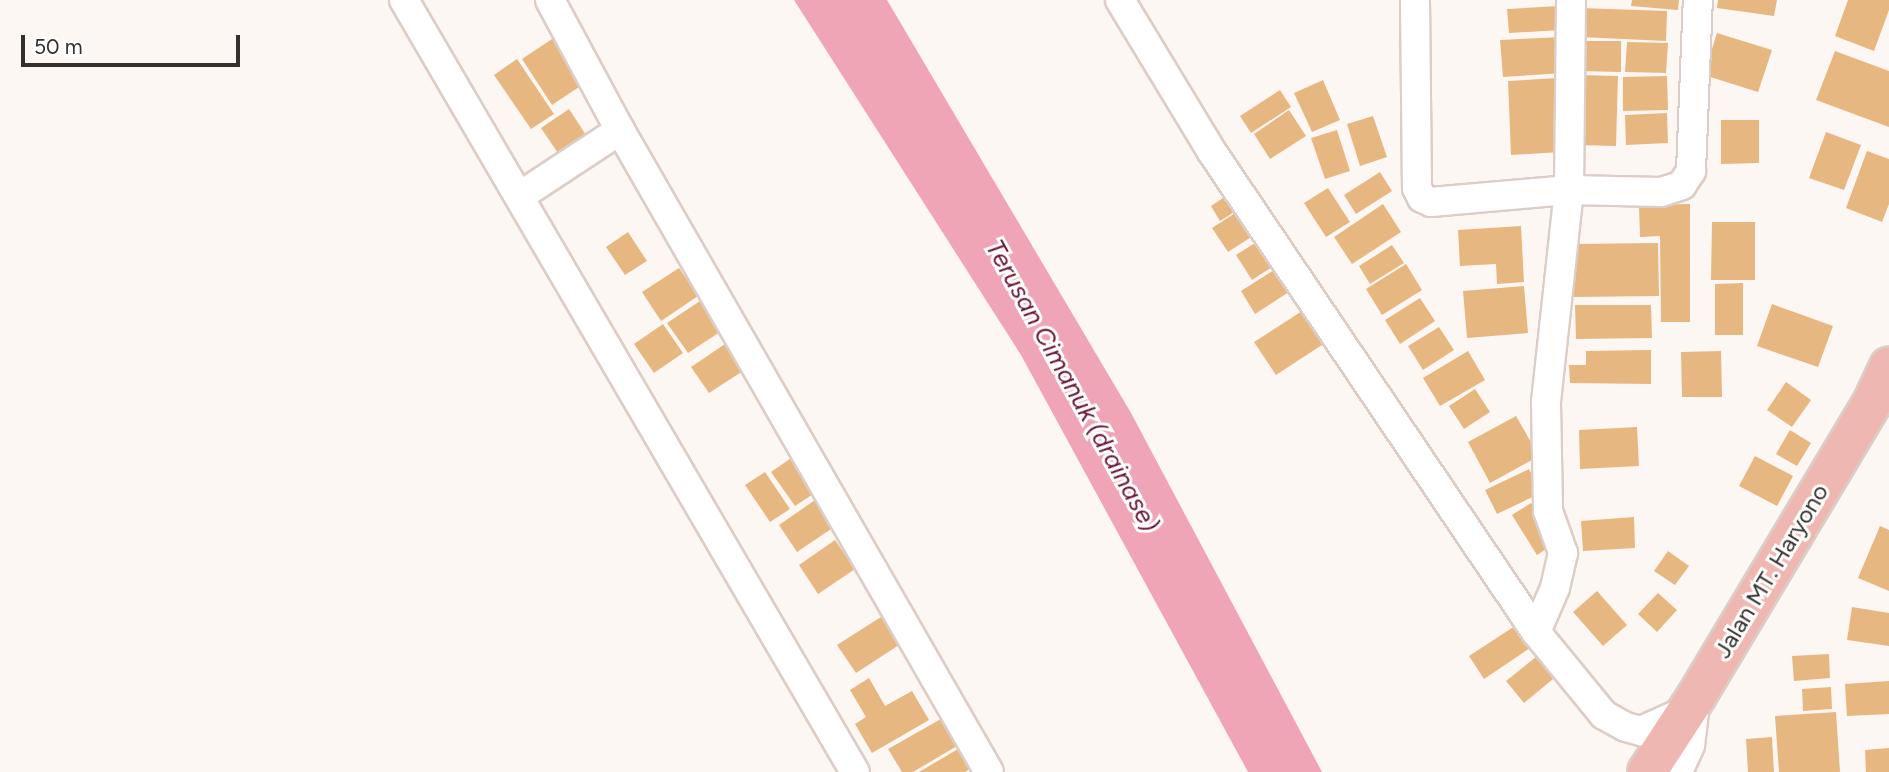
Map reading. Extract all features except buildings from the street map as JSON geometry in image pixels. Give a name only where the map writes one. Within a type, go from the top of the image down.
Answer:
[{"type":"main road","name":"Jalan MT. Haryono","points":[[1647,772],[1881,407],[1889,366]]},
{"type":"street","points":[[404,0],[855,772]]},
{"type":"street","points":[[550,0],[620,130],[989,772]]},
{"type":"street","points":[[1120,0],[1212,152],[1536,632],[1604,715],[1626,727],[1641,731],[1690,704],[1690,745],[1678,772]]},
{"type":"street","points":[[1415,0],[1416,188],[1422,198],[1443,202],[1569,190],[1661,192],[1672,190],[1687,179],[1690,171],[1698,0]]},
{"type":"street","points":[[1536,632],[1555,588],[1563,553],[1548,511],[1546,403],[1569,190],[1571,0]]},
{"type":"street","points":[[520,196],[620,130]]},
{"type":"water","name":"Terusan Cimanuk (drainase)","points":[[794,0],[887,0],[1131,413],[1322,772],[1248,772],[1021,355]]}]
